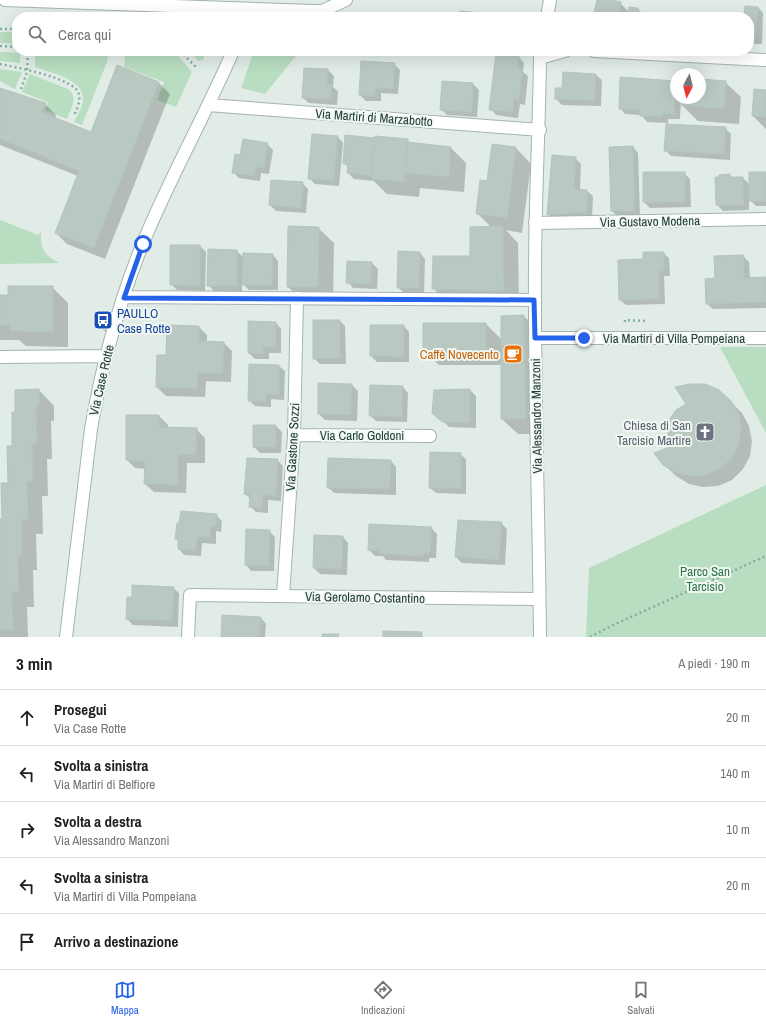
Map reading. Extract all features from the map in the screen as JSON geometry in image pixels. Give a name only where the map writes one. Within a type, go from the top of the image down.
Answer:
[{"type":"street","points":[[5,0],[322,11],[346,0]]},
{"type":"street","points":[[548,12],[550,0]]},
{"type":"street","name":"Via Case Rotte","points":[[66,637],[91,429],[106,356],[124,298],[150,227],[218,86],[231,56]]},
{"type":"street","name":"Via Alessandro Manzoni","points":[[540,637],[534,300],[535,223],[540,130],[541,56]]},
{"type":"street","points":[[690,56],[766,60]]},
{"type":"street","name":"Via Martiri di Marzabotto","points":[[208,105],[540,130]]},
{"type":"street","name":"Via Gustavo Modena","points":[[535,223],[766,219]]},
{"type":"street","points":[[124,298],[534,300]]},
{"type":"street","name":"Via Gastone Sozzi","points":[[283,596],[294,435],[297,298]]},
{"type":"street","name":"Via Martiri di Villa Pompeiana","points":[[535,338],[766,338]]},
{"type":"street","points":[[0,357],[106,356]]},
{"type":"street","name":"Via Carlo Goldoni","points":[[294,435],[430,436]]},
{"type":"street","name":"Via Gerolamo Costantino","points":[[188,637],[190,595],[539,599]]},
{"type":"path","points":[[0,29],[12,29]]},
{"type":"path","points":[[0,46],[12,47]]},
{"type":"path","points":[[21,89],[25,80],[28,56]]},
{"type":"path","points":[[185,56],[196,67]]},
{"type":"path","points":[[0,64],[27,69],[56,79],[76,89],[79,93],[79,100],[74,116]]},
{"type":"path","points":[[590,637],[613,625],[766,556]]},
{"type":"green space","points":[[0,32],[12,32],[12,44],[0,43]]},
{"type":"green space","points":[[0,52],[12,53],[12,56],[20,56],[20,63],[0,61]]},
{"type":"green space","points":[[35,56],[108,56],[107,62],[82,125],[74,122],[81,109],[83,101],[82,93],[79,87],[66,78],[35,67]]},
{"type":"green space","points":[[125,56],[178,56],[192,72],[176,107],[157,100],[164,82],[124,67]]},
{"type":"green space","points":[[194,56],[204,56],[203,60],[198,61]]},
{"type":"green space","points":[[252,56],[296,56],[265,94],[241,88]]},
{"type":"green space","points":[[0,69],[22,72],[15,89],[0,81]]},
{"type":"green space","points":[[30,74],[68,89],[71,92],[74,99],[67,119],[45,110],[48,102],[22,92]]},
{"type":"green space","points":[[0,220],[38,235],[41,231],[41,243],[44,251],[60,263],[0,264]]},
{"type":"green space","points":[[720,347],[766,347],[766,433]]},
{"type":"green space","name":"Parco San Tarcisio","points":[[766,485],[766,637],[586,637],[589,568]]},
{"type":"building","points":[[597,0],[621,2],[619,12],[594,12]]},
{"type":"building","points":[[745,6],[758,7],[756,39],[754,39],[754,12],[744,12]]},
{"type":"building","points":[[629,7],[638,8],[638,12],[628,12]]},
{"type":"building","points":[[496,56],[519,56],[518,69],[522,70],[519,100],[514,99],[513,112],[489,110]]},
{"type":"building","points":[[361,61],[395,63],[393,89],[376,88],[375,96],[359,95]]},
{"type":"building","points":[[117,65],[159,82],[94,248],[55,233],[79,171],[0,139],[0,88],[46,103],[41,112],[91,132]]},
{"type":"building","points":[[304,68],[328,69],[327,84],[332,84],[331,99],[302,98]]},
{"type":"building","points":[[563,72],[596,74],[595,101],[555,99],[555,88],[562,88]]},
{"type":"building","points":[[620,77],[670,81],[670,104],[675,104],[674,114],[662,114],[662,117],[640,116],[640,110],[619,109]]},
{"type":"building","points":[[706,79],[726,81],[724,109],[682,106],[682,104],[706,104]]},
{"type":"building","points":[[442,81],[473,83],[472,112],[440,110]]},
{"type":"building","points":[[754,89],[766,90],[766,117],[752,116]]},
{"type":"building","points":[[666,124],[726,127],[724,154],[664,151]]},
{"type":"building","points":[[312,134],[338,136],[334,181],[308,179]]},
{"type":"building","points":[[345,135],[375,138],[371,176],[347,173],[348,164],[343,164]]},
{"type":"building","points":[[375,136],[408,139],[404,182],[371,179]]},
{"type":"building","points":[[243,139],[268,143],[264,168],[256,167],[254,176],[232,173],[235,154],[240,155]]},
{"type":"building","points":[[407,142],[451,147],[449,177],[405,173]]},
{"type":"building","points":[[492,144],[516,147],[507,218],[476,214],[480,180],[487,181]]},
{"type":"building","points":[[633,146],[635,211],[611,211],[609,147]]},
{"type":"building","points":[[552,155],[576,157],[574,189],[587,190],[587,212],[547,215]]},
{"type":"building","points":[[643,172],[685,172],[685,202],[643,202]]},
{"type":"building","points":[[749,172],[766,172],[766,201],[749,201]]},
{"type":"building","points":[[730,174],[730,177],[743,177],[744,205],[716,205],[715,177]]},
{"type":"building","points":[[271,180],[303,182],[301,208],[269,205]]},
{"type":"building","points":[[288,226],[319,227],[318,287],[287,287]]},
{"type":"building","points":[[503,226],[504,291],[432,289],[433,256],[470,256],[470,227]]},
{"type":"building","points":[[170,245],[200,245],[200,286],[170,285]]},
{"type":"building","points":[[208,249],[237,250],[237,286],[207,286]]},
{"type":"building","points":[[398,251],[420,252],[419,288],[397,288]]},
{"type":"building","points":[[643,252],[664,252],[664,271],[659,271],[659,299],[619,300],[618,260],[643,259]]},
{"type":"building","points":[[243,253],[273,254],[272,285],[242,285]]},
{"type":"building","points":[[744,255],[744,278],[766,277],[766,302],[706,304],[705,279],[715,278],[714,256]]},
{"type":"building","points":[[347,261],[372,262],[371,284],[346,283]]},
{"type":"building","points":[[8,286],[53,286],[53,332],[9,331],[10,325],[0,325],[0,295],[8,295]]},
{"type":"building","points":[[524,315],[526,419],[501,419],[501,316]]},
{"type":"building","points":[[313,320],[340,320],[340,358],[313,359]]},
{"type":"building","points":[[248,321],[276,322],[276,347],[263,347],[263,354],[248,353]]},
{"type":"building","points":[[423,323],[486,323],[486,350],[423,350]]},
{"type":"building","points":[[167,325],[199,326],[199,341],[224,342],[223,373],[198,373],[197,389],[156,387],[157,355],[166,355]]},
{"type":"building","points":[[370,325],[404,325],[404,357],[370,356]]},
{"type":"building","points":[[249,364],[279,365],[279,394],[266,394],[266,401],[248,401]]},
{"type":"building","points":[[318,383],[352,384],[351,415],[318,414]]},
{"type":"building","name":"Chiesa di San Tarcisio Martire","points":[[690,384],[705,384],[719,390],[731,401],[739,414],[741,429],[739,444],[732,458],[721,468],[707,475],[691,476],[676,473],[663,465],[654,453],[672,446],[668,435],[668,426],[671,417],[676,410],[686,404],[675,387]]},
{"type":"building","points":[[370,385],[403,386],[402,417],[369,416]]},
{"type":"building","points":[[39,389],[39,406],[36,406],[37,444],[32,444],[33,481],[27,481],[28,519],[22,519],[22,555],[18,555],[19,592],[12,592],[13,630],[0,630],[0,519],[2,519],[1,483],[8,483],[7,446],[12,446],[12,412],[15,412],[15,390]]},
{"type":"building","points":[[470,389],[470,423],[442,422],[432,413],[434,390]]},
{"type":"building","points":[[126,415],[159,415],[159,427],[197,428],[196,455],[178,454],[178,485],[144,484],[145,461],[126,460]]},
{"type":"building","points":[[253,425],[276,425],[276,447],[253,447]]},
{"type":"building","points":[[430,452],[461,453],[461,488],[429,488]]},
{"type":"building","points":[[247,458],[278,459],[276,496],[263,495],[262,508],[249,507],[250,494],[244,494]]},
{"type":"building","points":[[328,458],[391,460],[390,489],[327,488]]},
{"type":"building","points":[[181,511],[217,514],[216,526],[211,526],[210,538],[197,537],[196,551],[178,549],[178,539],[175,539],[177,523],[179,523]]},
{"type":"building","points":[[458,520],[502,522],[499,560],[455,557]]},
{"type":"building","points":[[369,524],[432,527],[430,553],[423,553],[423,556],[380,554],[380,551],[368,550]]},
{"type":"building","points":[[246,529],[270,530],[269,566],[245,565]]},
{"type":"building","points":[[314,535],[343,536],[342,569],[313,568]]},
{"type":"building","points":[[132,585],[174,587],[172,621],[126,619],[127,597],[132,597]]},
{"type":"building","points":[[222,615],[261,617],[259,637],[221,637]]},
{"type":"building","points":[[383,631],[422,632],[422,637],[383,637]]},
{"type":"building","points":[[322,634],[339,634],[338,637],[322,637]]},
{"type":"place","name":"PAULLO Case Rotte","points":[[103,320]]},
{"type":"place","name":"Caffè Novecento","points":[[513,354]]},
{"type":"place","name":"Chiesa di San Tarcisio Martire","points":[[705,432]]},
{"type":"route","points":[[143,244],[124,298],[534,300],[535,338],[584,338]]}]
